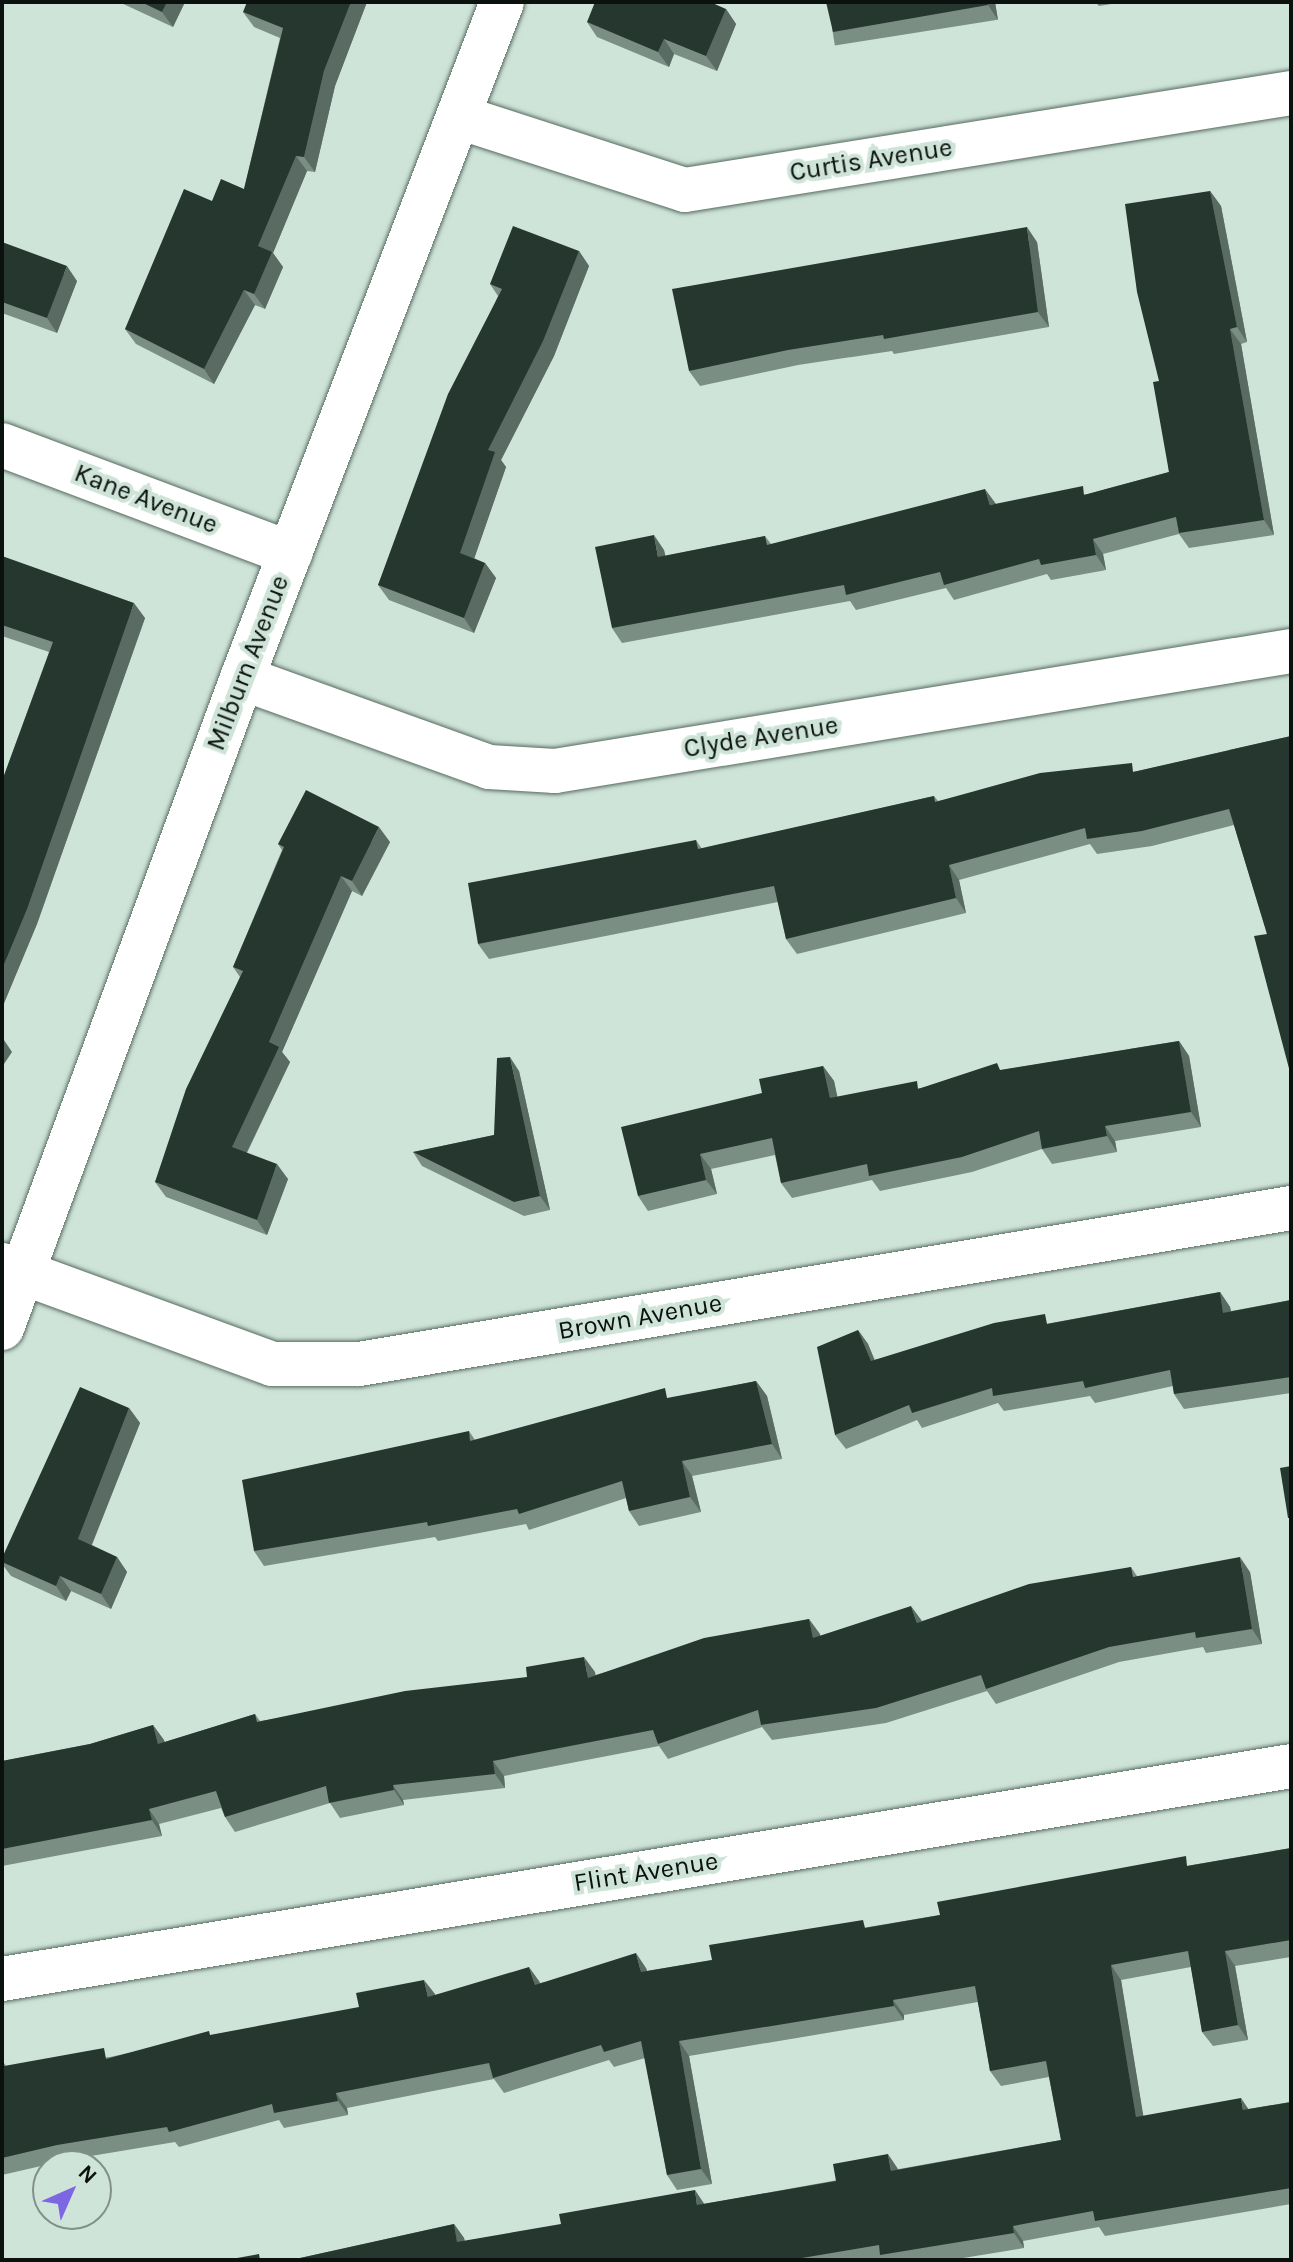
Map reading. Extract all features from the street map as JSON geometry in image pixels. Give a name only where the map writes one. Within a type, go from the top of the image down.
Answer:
[{"type":"street","name":"Milburn Avenue","points":[[2,1328],[12,1269],[502,2]]},
{"type":"street","name":"Curtis Avenue","points":[[459,117],[685,190],[1291,93]]},
{"type":"street","name":"Kane Avenue","points":[[2,445],[290,553]]},
{"type":"street","name":"Clyde Avenue","points":[[242,678],[489,767],[555,771],[1291,651]]},
{"type":"street","name":"Brown Avenue","points":[[12,1269],[272,1364],[359,1364],[1291,1208]]},
{"type":"street","name":"Flint Avenue","points":[[2,1979],[1291,1766]]},
{"type":"building","points":[[141,2],[167,2],[162,12]]},
{"type":"building","points":[[247,2],[351,2],[324,71],[304,157],[296,156],[258,246],[272,252],[254,294],[244,290],[204,369],[125,329],[184,189],[212,201],[221,179],[244,189],[283,28],[243,12]]},
{"type":"building","points":[[595,2],[710,2],[726,9],[706,56],[664,39],[658,52],[587,22]]},
{"type":"building","points":[[826,2],[987,2],[988,5],[833,32]]},
{"type":"building","points":[[1210,191],[1237,327],[1230,329],[1264,520],[1179,533],[1176,517],[1093,539],[1096,555],[1041,565],[1039,559],[944,585],[940,572],[846,595],[844,585],[612,628],[595,547],[654,535],[658,557],[765,536],[767,545],[985,489],[990,505],[1083,486],[1084,495],[1169,472],[1153,382],[1159,381],[1137,292],[1125,204]]},
{"type":"building","points":[[513,226],[579,251],[543,341],[488,450],[495,452],[460,553],[485,563],[464,618],[378,585],[448,394],[502,289],[490,284]]},
{"type":"building","points":[[1027,227],[1038,312],[884,339],[883,335],[788,350],[689,371],[672,289]]},
{"type":"building","points":[[2,242],[67,266],[47,318],[2,302]]},
{"type":"building","points":[[2,556],[134,603],[27,909],[2,969],[2,781],[53,642],[2,625]]},
{"type":"building","points":[[1291,736],[1291,1076],[1254,936],[1267,934],[1229,809],[1142,831],[1087,839],[1085,828],[949,865],[956,898],[786,939],[774,886],[478,944],[468,883],[696,840],[698,849],[934,796],[935,802],[1040,773],[1132,763],[1133,772]]},
{"type":"building","points":[[306,790],[379,827],[352,881],[341,876],[269,1042],[279,1047],[232,1147],[277,1164],[257,1220],[155,1182],[186,1089],[243,971],[233,967],[284,847],[278,844]]},
{"type":"building","points":[[1179,1041],[1191,1112],[1105,1126],[1107,1136],[1042,1149],[1039,1131],[962,1157],[869,1176],[867,1164],[781,1183],[772,1138],[700,1154],[706,1180],[638,1196],[621,1127],[762,1093],[759,1079],[823,1066],[830,1098],[917,1081],[918,1089],[997,1063],[1000,1070]]},
{"type":"building","points":[[510,1057],[540,1196],[514,1202],[413,1152],[494,1135],[497,1058]]},
{"type":"building","points":[[1220,1292],[1223,1313],[1291,1300],[1291,1377],[1174,1394],[1170,1370],[1085,1388],[1083,1381],[993,1396],[992,1388],[912,1413],[909,1405],[835,1435],[817,1347],[858,1330],[871,1361],[994,1323],[1045,1314],[1047,1324]]},
{"type":"building","points":[[756,1381],[772,1444],[682,1461],[690,1497],[629,1511],[622,1481],[519,1514],[517,1509],[428,1526],[427,1522],[254,1551],[242,1480],[469,1431],[470,1441],[665,1388],[667,1398]]},
{"type":"building","points":[[80,1387],[129,1408],[78,1539],[117,1557],[101,1594],[60,1576],[56,1586],[2,1562]]},
{"type":"building","points":[[1291,1466],[1291,1518],[1288,1518],[1280,1468]]},
{"type":"building","points":[[1240,1557],[1252,1629],[1196,1638],[1195,1632],[1109,1647],[986,1689],[981,1675],[876,1708],[761,1725],[758,1710],[658,1744],[653,1730],[493,1761],[495,1774],[393,1785],[394,1790],[329,1803],[326,1786],[225,1817],[216,1791],[149,1809],[152,1820],[2,1849],[2,1761],[90,1744],[153,1725],[158,1744],[255,1714],[257,1722],[405,1691],[527,1677],[526,1667],[584,1657],[588,1678],[704,1638],[809,1619],[813,1638],[911,1606],[917,1623],[1029,1584],[1131,1567],[1133,1577]]},
{"type":"building","points":[[1291,1848],[1291,1940],[1225,1951],[1238,2025],[1202,2032],[1188,1951],[1111,1965],[1136,2117],[1241,2098],[1243,2110],[1291,2102],[1291,2188],[1095,2221],[1093,2211],[1013,2226],[1014,2233],[880,2255],[879,2245],[796,2260],[291,2260],[454,2224],[457,2242],[561,2224],[559,2214],[695,2190],[697,2205],[836,2181],[833,2164],[888,2154],[891,2171],[1061,2140],[1046,2061],[990,2071],[975,1986],[893,2000],[894,2006],[679,2041],[701,2169],[667,2175],[641,2041],[604,2052],[601,2045],[493,2078],[489,2063],[336,2093],[338,2101],[274,2113],[272,2104],[169,2132],[167,2127],[57,2145],[2,2158],[2,2060],[4,2066],[104,2048],[106,2059],[209,2031],[210,2035],[359,2007],[356,1993],[424,1980],[428,1997],[529,1967],[535,1985],[636,1953],[641,1972],[712,1960],[709,1945],[863,1920],[865,1928],[940,1915],[937,1902],[1186,1856],[1187,1866]]},
{"type":"building","points":[[259,2254],[260,2260],[226,2260]]}]
